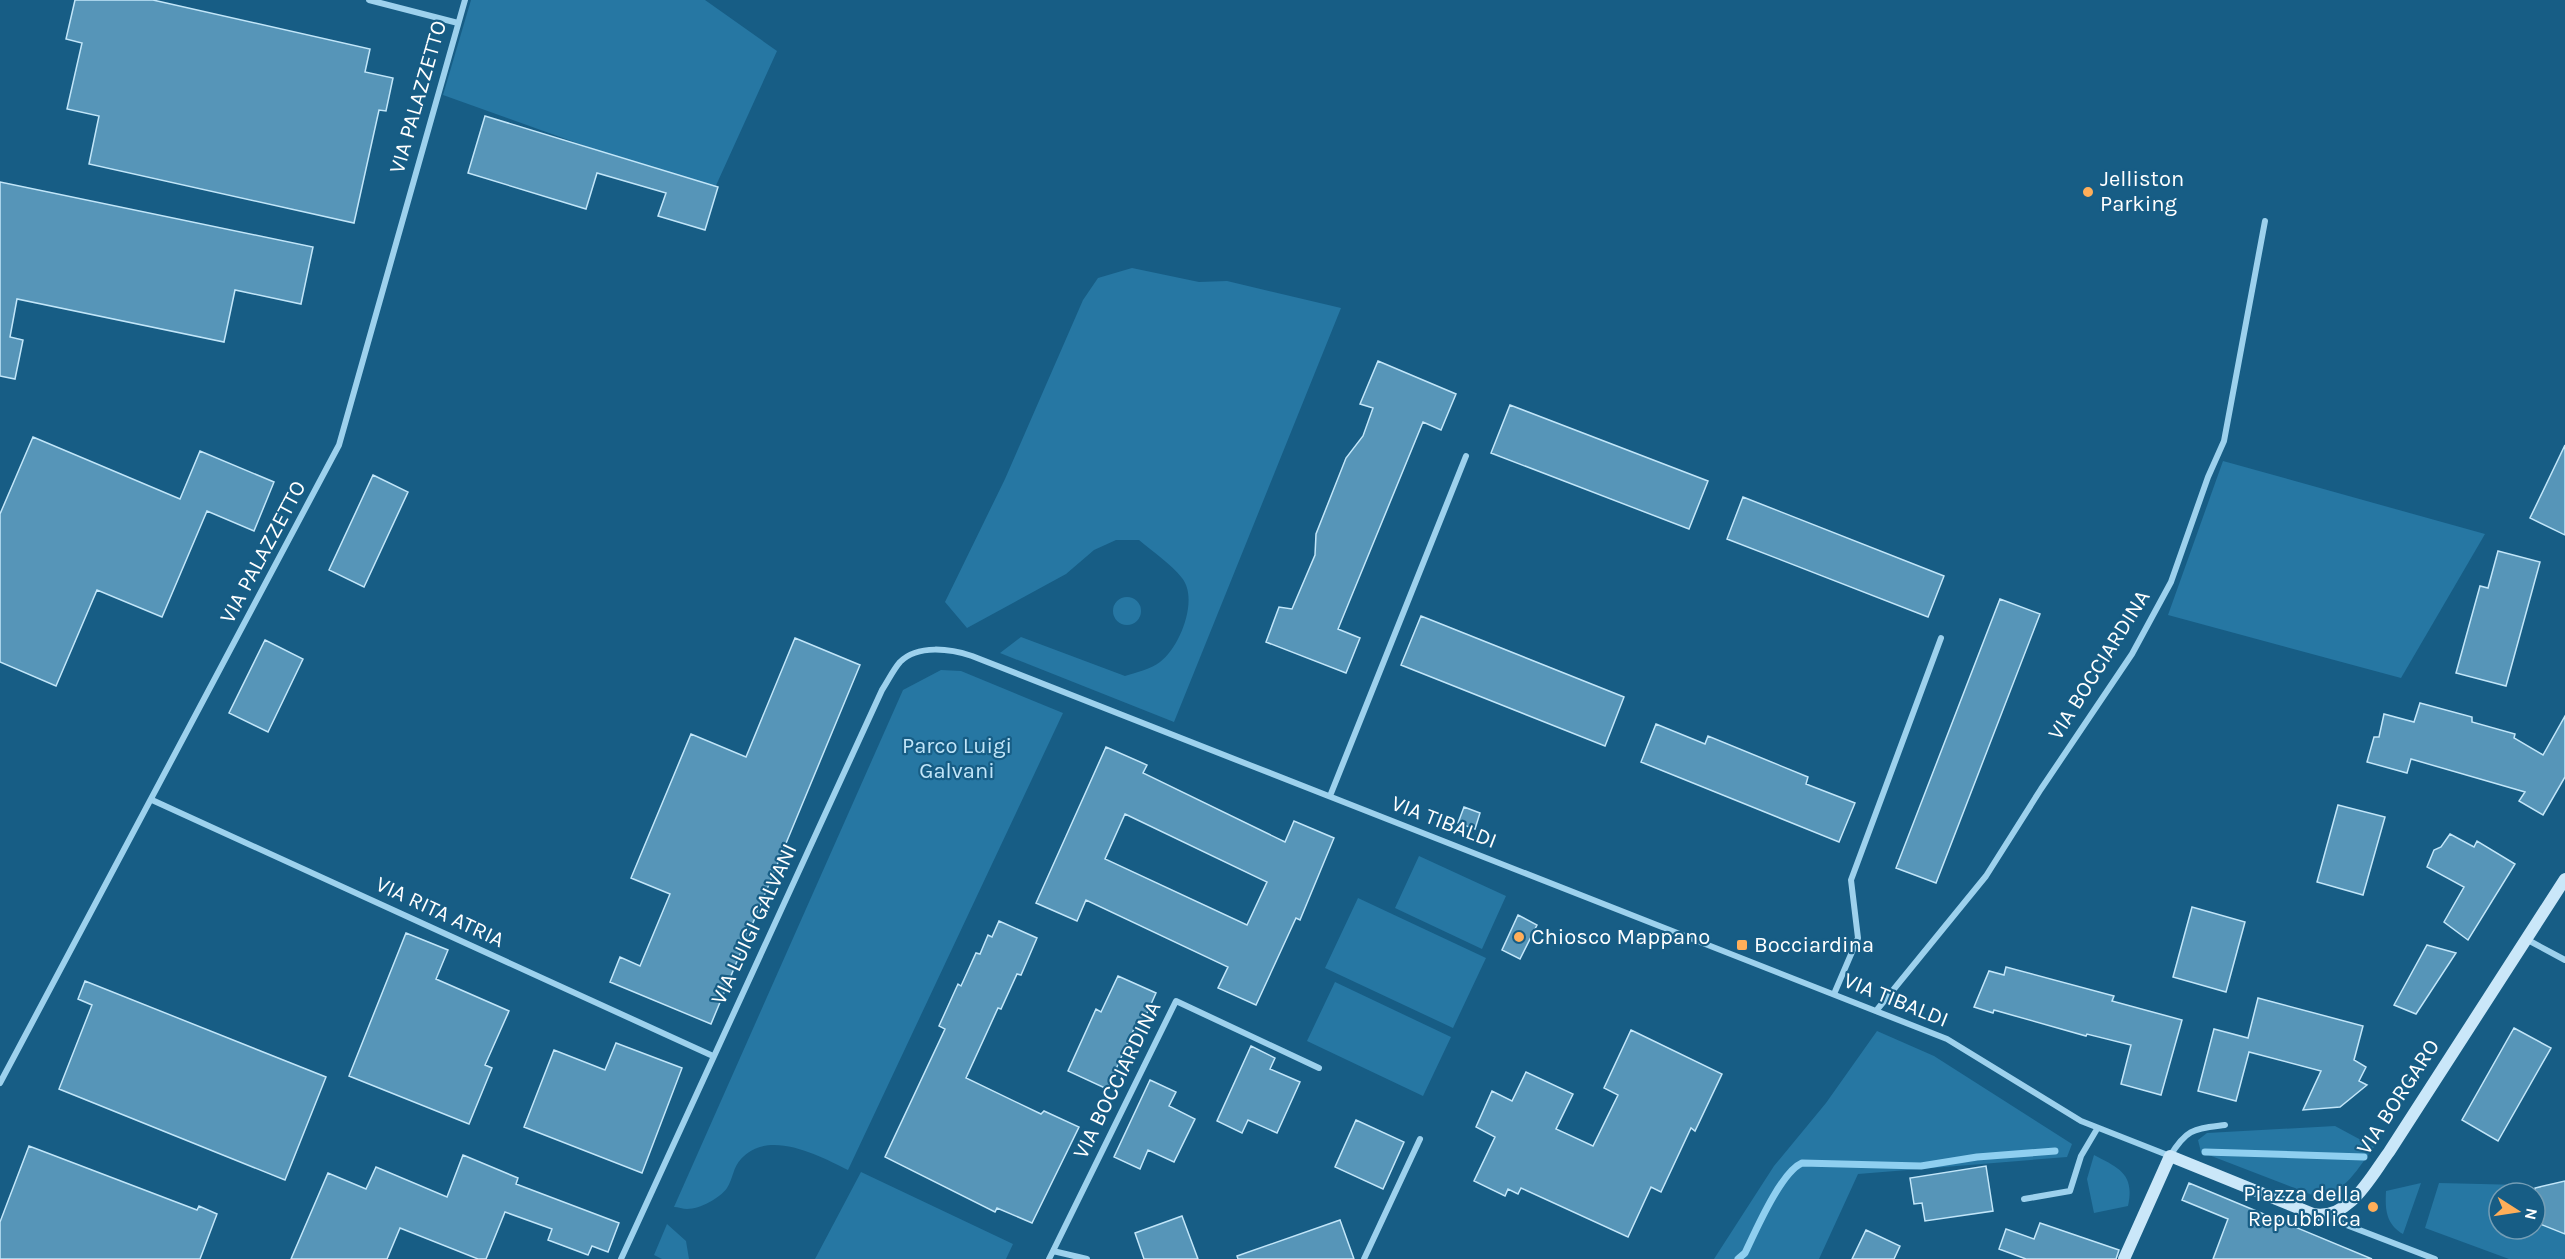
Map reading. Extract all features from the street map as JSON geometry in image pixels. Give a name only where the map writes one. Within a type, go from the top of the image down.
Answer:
[{"type":"street","points":[[369,0],[458,23]]},
{"type":"street","name":"VIA PALAZZETTO","points":[[0,1083],[339,446],[465,0]]},
{"type":"street","name":"VIA BOCCIARDINA","points":[[1876,1011],[1986,876],[2132,654],[2171,582],[2208,477],[2224,441],[2265,221]]},
{"type":"street","points":[[1330,796],[1466,456]]},
{"type":"street","points":[[1834,994],[1858,938],[1851,880],[1941,638]]},
{"type":"street","name":"VIA LUIGI GALVANI","points":[[621,1259],[882,690],[901,661],[925,650],[957,651]]},
{"type":"street","name":"VIA TIBALDI","points":[[957,651],[1947,1039],[2097,1129],[2170,1156]]},
{"type":"street","name":"VIA RITA ATRIA","points":[[152,800],[713,1056]]},
{"type":"street","name":"VIA BORGARO","points":[[2323,1216],[2343,1209],[2360,1192],[2565,879]]},
{"type":"street","points":[[2526,939],[2565,960]]},
{"type":"street","name":"VIA BOCCIARDINA","points":[[1053,1251],[1176,1001],[1319,1068]]},
{"type":"street","points":[[2124,1259],[2170,1156],[2181,1137],[2193,1129],[2225,1125]]},
{"type":"street","points":[[2024,1198],[2070,1191],[2081,1156],[2097,1129]]},
{"type":"street","points":[[1364,1259],[1420,1139]]},
{"type":"street","points":[[2170,1156],[2435,1259]]},
{"type":"street","points":[[1049,1259],[1053,1251],[1087,1259]]},
{"type":"green space","points":[[471,0],[705,0],[777,51],[713,192],[443,95]]},
{"type":"green space","points":[[1132,268],[1199,282],[1227,281],[1341,308],[1174,722],[1000,653],[1021,637],[1125,676],[1148,669],[1160,662],[1174,646],[1180,634],[1188,610],[1189,598],[1182,578],[1139,540],[1116,540],[1094,550],[1066,574],[967,628],[945,602],[1005,479],[1083,300],[1098,278]]},
{"type":"green space","points":[[2223,461],[2485,534],[2401,678],[2168,615]]},
{"type":"green space","points":[[1127,597],[1137,601],[1141,611],[1137,621],[1127,625],[1117,621],[1113,611],[1117,601]]},
{"type":"green space","name":"Parco Luigi Galvani","points":[[941,670],[961,671],[1063,713],[848,1170],[809,1152],[779,1145],[765,1146],[752,1150],[741,1159],[727,1188],[715,1199],[692,1209],[674,1207],[903,690]]},
{"type":"green space","points":[[1419,856],[1506,896],[1482,949],[1395,908]]},
{"type":"green space","points":[[1358,898],[1486,958],[1453,1028],[1325,968]]},
{"type":"green space","points":[[1335,982],[1451,1037],[1423,1096],[1307,1041]]},
{"type":"green space","points":[[1877,1031],[1934,1056],[2072,1144],[2067,1157],[1858,1174],[1819,1259],[1714,1259],[1774,1166],[1826,1103]]},
{"type":"green space","points":[[2335,1126],[2374,1147],[2342,1186],[2325,1195],[2315,1196],[2201,1152],[2198,1140],[2207,1133]]},
{"type":"green space","points":[[2094,1155],[2118,1168],[2127,1179],[2130,1195],[2128,1206],[2094,1213],[2087,1179]]},
{"type":"green space","points":[[861,1172],[1013,1244],[1006,1259],[815,1259]]},
{"type":"green space","points":[[2421,1183],[2403,1234],[2393,1226],[2388,1216],[2386,1191]]},
{"type":"green space","points":[[2439,1183],[2487,1184],[2487,1241],[2547,1241],[2547,1227],[2565,1234],[2565,1259],[2509,1259],[2425,1228]]},
{"type":"green space","points":[[667,1224],[686,1241],[689,1259],[662,1259],[654,1255]]},
{"type":"building","points":[[75,0],[153,0],[370,49],[365,72],[393,78],[386,111],[379,110],[354,223],[89,164],[99,116],[67,109],[82,43],[66,39]]},
{"type":"building","points":[[485,116],[718,187],[705,230],[658,216],[666,193],[597,173],[586,209],[468,173]]},
{"type":"building","points":[[0,182],[313,247],[301,304],[235,290],[224,342],[17,299],[10,337],[23,340],[15,379],[0,376]]},
{"type":"building","points":[[1378,361],[1456,394],[1441,430],[1423,422],[1338,629],[1360,638],[1346,673],[1266,642],[1279,607],[1292,609],[1315,555],[1316,534],[1346,458],[1363,436],[1373,408],[1360,404]]},
{"type":"building","points":[[1510,405],[1708,481],[1689,529],[1491,453]]},
{"type":"building","points":[[33,437],[180,499],[200,451],[274,482],[254,531],[207,511],[162,617],[97,590],[56,686],[0,662],[0,514]]},
{"type":"building","points":[[2565,445],[2565,535],[2530,518]]},
{"type":"building","points":[[373,475],[408,492],[364,587],[329,570]]},
{"type":"building","points":[[1743,497],[1944,576],[1928,617],[1727,539]]},
{"type":"building","points":[[2498,551],[2540,562],[2506,686],[2456,673],[2480,586],[2488,588]]},
{"type":"building","points":[[2000,599],[2040,614],[1936,883],[1896,868]]},
{"type":"building","points":[[1421,616],[1624,697],[1605,746],[1401,665]]},
{"type":"building","points":[[795,638],[860,665],[711,1024],[610,982],[620,957],[640,966],[670,894],[631,878],[691,734],[746,757]]},
{"type":"building","points":[[265,640],[303,659],[268,732],[229,713]]},
{"type":"building","points":[[2420,703],[2472,717],[2472,722],[2515,734],[2514,738],[2543,755],[2565,716],[2565,777],[2543,815],[2519,801],[2525,792],[2411,759],[2407,773],[2367,762],[2374,737],[2379,737],[2384,714],[2414,722]]},
{"type":"building","points":[[1656,724],[1705,744],[1708,736],[1808,777],[1806,784],[1855,803],[1839,842],[1641,762]]},
{"type":"building","points":[[1106,747],[1147,765],[1143,773],[1285,842],[1294,821],[1334,838],[1300,920],[1296,918],[1256,1005],[1218,988],[1228,967],[1086,900],[1077,921],[1036,903]],"holes":[[[1125,814],[1267,882],[1247,925],[1105,859]]]},
{"type":"building","points":[[2338,805],[2385,817],[2363,895],[2317,882]]},
{"type":"building","points":[[1464,807],[1480,813],[1475,829],[1458,823]]},
{"type":"building","points":[[2450,834],[2474,847],[2477,841],[2515,864],[2468,940],[2444,922],[2464,887],[2427,867],[2434,850],[2441,847]]},
{"type":"building","points":[[2192,907],[2245,922],[2226,992],[2173,977]]},
{"type":"building","name":"Chiosco Mappano","points":[[1518,915],[1537,925],[1520,959],[1502,950]]},
{"type":"building","points":[[999,921],[1037,938],[1021,975],[1017,974],[1001,1009],[998,1008],[966,1078],[1041,1114],[1044,1111],[1079,1127],[1032,1223],[997,1208],[995,1212],[885,1157],[945,1029],[939,1026],[958,984],[961,986],[976,953],[980,954],[988,935],[992,937]]},
{"type":"building","points":[[406,933],[448,950],[436,979],[509,1011],[485,1065],[492,1068],[469,1124],[349,1076]]},
{"type":"building","points":[[2427,945],[2456,953],[2416,1014],[2394,1005]]},
{"type":"building","points":[[2006,967],[2114,996],[2112,1001],[2182,1020],[2161,1095],[2121,1084],[2131,1045],[2087,1034],[2086,1036],[1994,1010],[1993,1013],[1974,1007],[1989,971],[2004,975]]},
{"type":"building","points":[[1118,976],[1156,993],[1139,1031],[1134,1029],[1107,1089],[1068,1071],[1096,1009],[1101,1012]]},
{"type":"building","points":[[85,981],[326,1077],[285,1180],[59,1089],[92,1005],[78,999]]},
{"type":"building","points":[[2258,998],[2363,1026],[2354,1060],[2366,1067],[2359,1081],[2367,1085],[2340,1107],[2303,1110],[2321,1071],[2249,1052],[2236,1101],[2198,1091],[2214,1029],[2248,1038]]},
{"type":"building","points":[[2514,1028],[2551,1048],[2498,1141],[2462,1120]]},
{"type":"building","points":[[1631,1030],[1722,1074],[1695,1131],[1691,1128],[1661,1192],[1651,1187],[1628,1237],[1521,1188],[1518,1194],[1508,1189],[1505,1196],[1474,1181],[1495,1137],[1476,1127],[1492,1091],[1512,1101],[1526,1072],[1573,1094],[1556,1129],[1593,1146],[1618,1095],[1604,1088]]},
{"type":"building","points":[[616,1043],[682,1068],[642,1173],[524,1127],[554,1050],[605,1070]]},
{"type":"building","points":[[1251,1046],[1275,1058],[1270,1069],[1300,1082],[1277,1133],[1248,1120],[1242,1133],[1217,1121]]},
{"type":"building","points":[[1150,1080],[1176,1092],[1169,1106],[1195,1119],[1174,1162],[1148,1150],[1140,1169],[1114,1157]]},
{"type":"building","points":[[1356,1120],[1404,1142],[1383,1189],[1335,1167]]},
{"type":"building","points":[[29,1146],[197,1210],[199,1206],[217,1214],[200,1259],[0,1259],[0,1222]]},
{"type":"building","points":[[463,1155],[518,1178],[516,1184],[619,1223],[608,1252],[592,1246],[588,1255],[548,1240],[552,1229],[505,1212],[486,1259],[478,1259],[400,1228],[387,1259],[291,1259],[328,1173],[366,1189],[376,1167],[447,1197]]},
{"type":"building","points":[[1986,1166],[1993,1211],[1925,1221],[1922,1203],[1914,1204],[1910,1178]]},
{"type":"building","points":[[2565,1181],[2565,1234],[2547,1227],[2547,1185]]},
{"type":"building","points":[[2189,1183],[2372,1259],[2213,1259],[2228,1219],[2182,1200]]},
{"type":"building","points":[[1182,1216],[1198,1259],[1144,1259],[1135,1233]]},
{"type":"building","points":[[1340,1220],[1354,1259],[1238,1259],[1237,1256]]},
{"type":"building","points":[[2040,1223],[2119,1250],[2116,1259],[2026,1259],[1999,1249],[2006,1229],[2034,1239]]},
{"type":"building","points":[[1866,1230],[1900,1246],[1894,1259],[1852,1259]]},
{"type":"waterway","points":[[1738,1259],[1745,1253],[1778,1189],[1794,1169],[1802,1163],[1921,1166],[1977,1157],[2055,1151]]},
{"type":"waterway","points":[[2205,1152],[2364,1157]]},
{"type":"place","name":"Jelliston Parking","points":[[2088,192]]},
{"type":"place","name":"Chiosco Mappano","points":[[1519,937]]},
{"type":"place","name":"Bocciardina","points":[[1742,945]]},
{"type":"place","name":"Piazza della Repubblica","points":[[2373,1207]]}]
